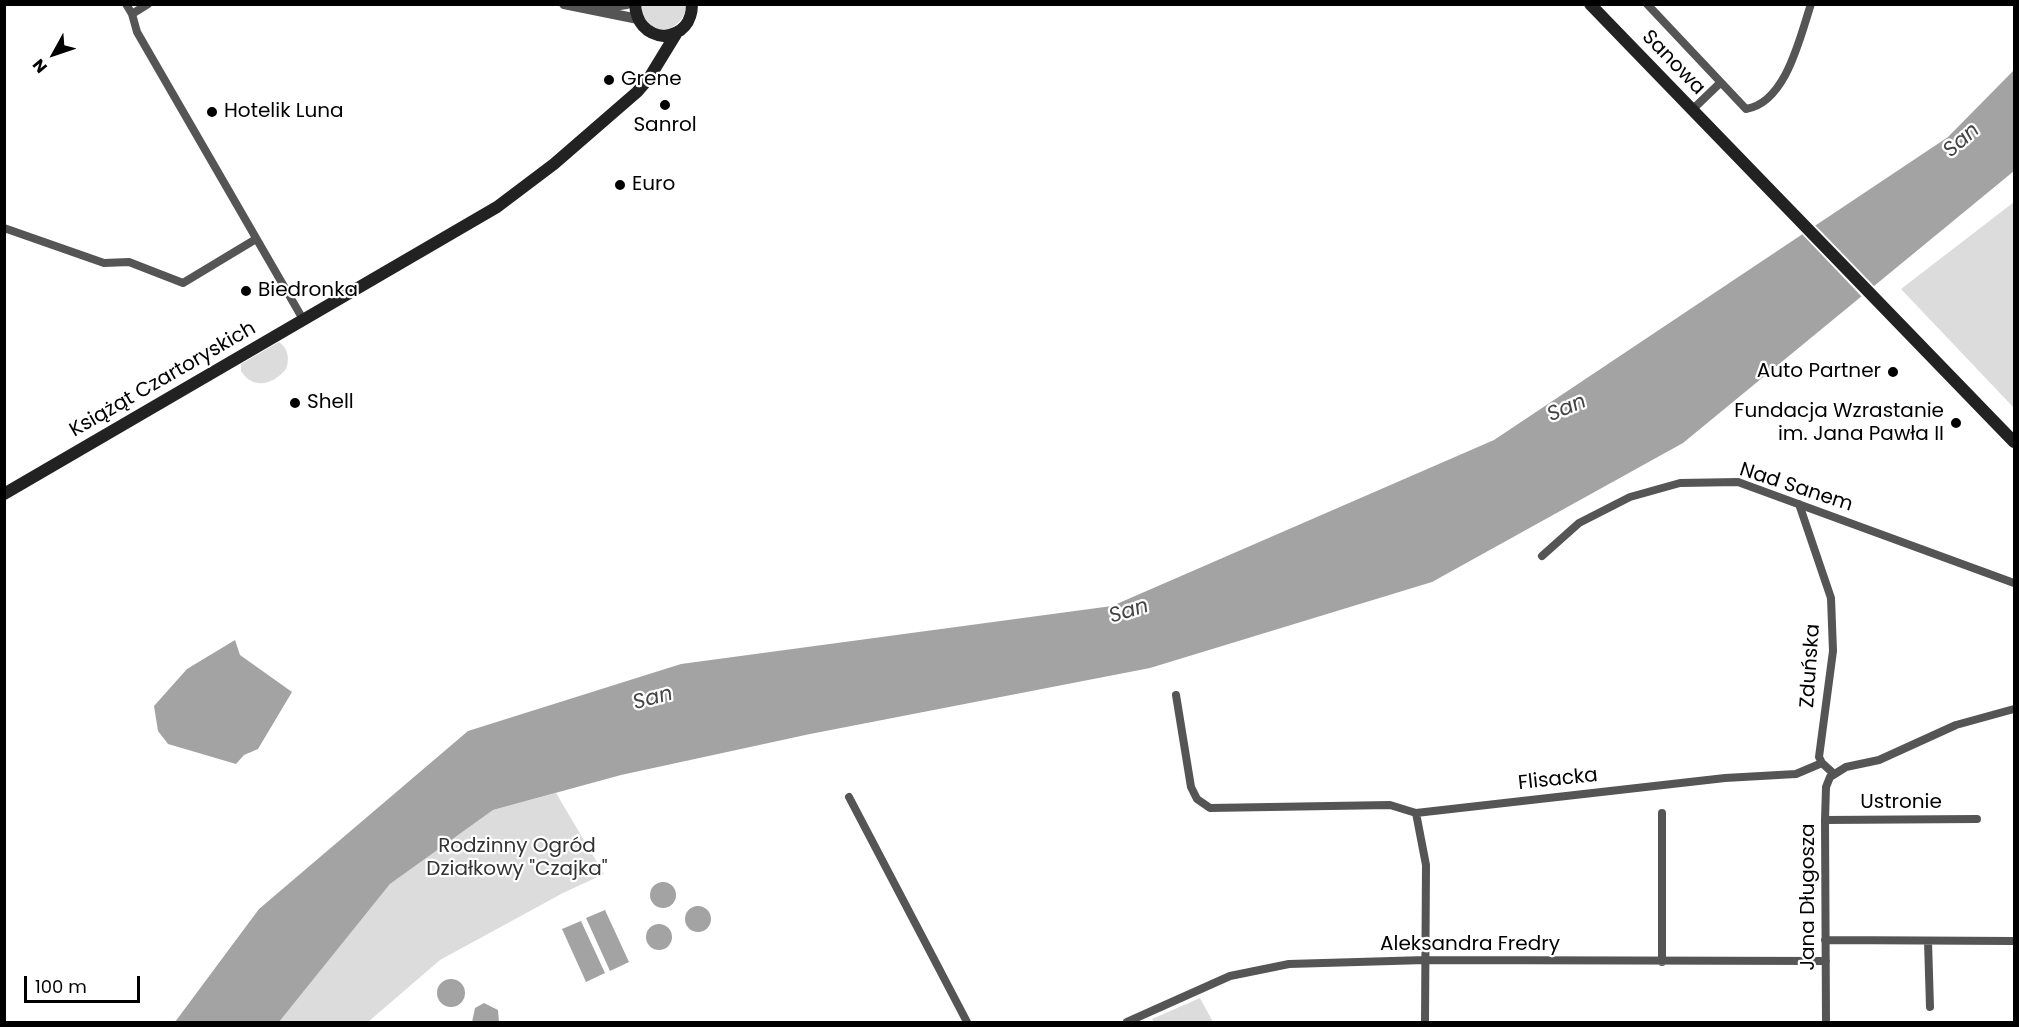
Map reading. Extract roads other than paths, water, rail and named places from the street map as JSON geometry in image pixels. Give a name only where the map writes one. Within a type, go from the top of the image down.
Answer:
[{"type":"main road","points":[[635,4],[638,19],[651,33],[658,46],[657,66]]},
{"type":"main road","name":"Książąt Czartoryskich","points":[[4,494],[304,321],[497,207],[526,187],[646,83],[676,33],[688,22],[692,4]]},
{"type":"main road","name":"Sanowa","points":[[1590,4],[2014,442]]},
{"type":"main road","points":[[651,33],[664,36],[676,33]]},
{"type":"street","points":[[126,4],[132,14],[137,32],[304,321]]},
{"type":"street","points":[[132,14],[148,4]]},
{"type":"street","points":[[564,4],[584,10],[638,19]]},
{"type":"street","points":[[584,10],[627,4]]},
{"type":"street","points":[[1647,4],[1719,84],[1739,105],[1746,109],[1756,108],[1788,74],[1810,4]]},
{"type":"street","points":[[1692,110],[1719,84]]},
{"type":"street","points":[[4,228],[104,263],[129,262],[183,283],[256,239]]},
{"type":"street","name":"Nad Sanem","points":[[1542,556],[1579,523],[1630,497],[1680,483],[1738,482],[2014,583]]},
{"type":"street","name":"Zduńska","points":[[1799,504],[1831,598],[1833,651],[1819,757],[1822,763]]},
{"type":"street","name":"Flisacka","points":[[1176,695],[1191,787],[1197,799],[1210,808],[1390,806],[1416,813],[1725,778],[1797,774],[1822,763]]},
{"type":"street","points":[[1822,763],[1833,773],[1846,767],[1879,760],[1956,725],[2014,709]]},
{"type":"street","name":"Jana Długosza","points":[[1826,1023],[1825,820],[1826,787],[1833,773]]},
{"type":"street","points":[[849,797],[967,1023]]},
{"type":"street","points":[[1416,813],[1426,865],[1425,1023]]},
{"type":"street","points":[[1662,813],[1662,962]]},
{"type":"street","name":"Ustronie","points":[[1825,820],[1977,819]]},
{"type":"street","points":[[1825,940],[2014,941]]},
{"type":"street","points":[[1928,941],[1930,1007]]},
{"type":"street","name":"Aleksandra Fredry","points":[[1127,1023],[1230,976],[1264,967],[1315,962],[1826,961]]},
{"type":"water","name":"San","points":[[2014,70],[2014,171],[1683,443],[1432,582],[1150,668],[810,734],[621,775],[493,810],[390,884],[279,1022],[175,1022],[259,909],[468,731],[681,664],[1112,606],[1494,440],[1948,137]]},
{"type":"water","points":[[235,640],[240,655],[292,692],[258,749],[244,755],[236,764],[168,744],[158,731],[154,706],[187,669]]},
{"type":"water","points":[[663,882],[672,886],[676,895],[672,904],[663,908],[654,904],[650,895],[654,886]]},
{"type":"water","points":[[698,906],[707,910],[711,919],[707,928],[698,932],[689,928],[685,919],[689,910]]},
{"type":"water","points":[[605,910],[629,962],[610,971],[586,918]]},
{"type":"water","points":[[581,921],[605,973],[586,982],[562,929]]},
{"type":"water","points":[[659,924],[668,928],[672,937],[668,946],[659,950],[650,946],[646,937],[650,928]]},
{"type":"water","points":[[451,979],[461,983],[465,993],[461,1003],[451,1007],[441,1003],[437,993],[441,983]]},
{"type":"water","points":[[484,1003],[498,1010],[499,1022],[472,1022],[475,1008]]},
{"type":"place","name":"Grene","points":[[609,80]]},
{"type":"place","name":"Sanrol","points":[[665,105]]},
{"type":"place","name":"Hotelik Luna","points":[[212,112]]},
{"type":"place","name":"Euro","points":[[620,185]]},
{"type":"place","name":"Biedronka","points":[[246,291]]},
{"type":"place","name":"Auto Partner","points":[[1893,372]]},
{"type":"place","name":"Shell","points":[[295,403]]},
{"type":"place","name":"Fundacja Wzrastanie im. Jana Pawła II","points":[[1956,423]]},
{"type":"park label","name":"Rodzinny Ogród Działkowy \"Czajka\"","points":[[517,858]]}]
